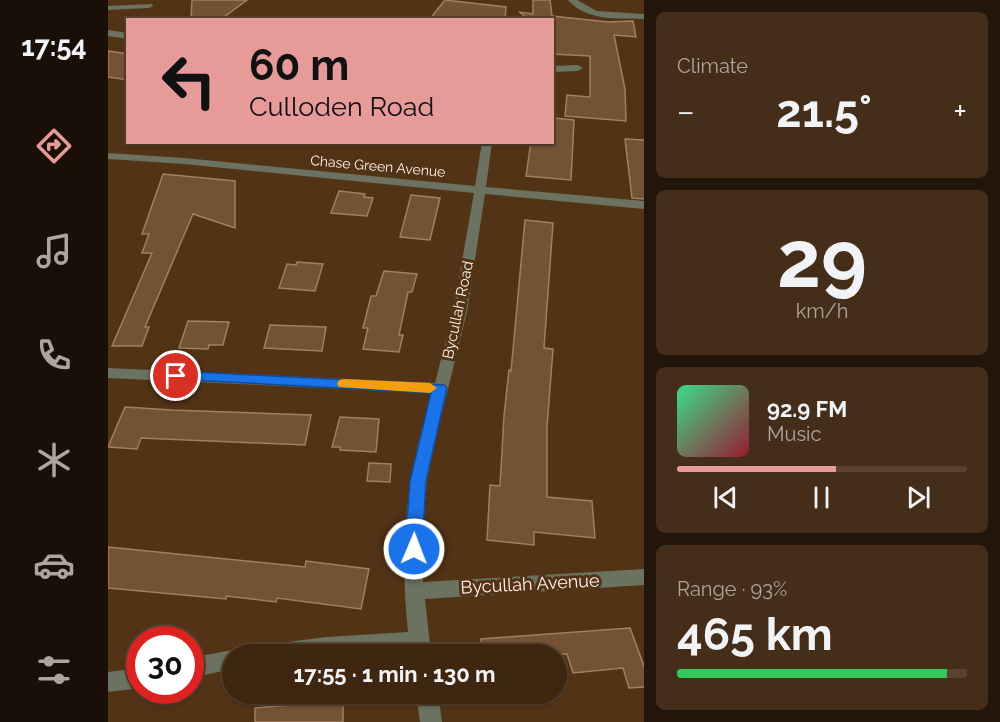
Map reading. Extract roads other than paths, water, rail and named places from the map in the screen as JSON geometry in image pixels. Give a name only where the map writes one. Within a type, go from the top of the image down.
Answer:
[{"type":"street","points":[[572,0],[581,9],[644,17]]},
{"type":"street","points":[[108,8],[149,6]]},
{"type":"street","points":[[108,33],[126,36]]},
{"type":"street","points":[[554,69],[578,68]]},
{"type":"street","name":"Bycullah Road","points":[[420,644],[413,529],[418,481],[455,336],[487,144]]},
{"type":"street","name":"Chase Green Avenue","points":[[108,156],[184,160],[644,205]]},
{"type":"street","points":[[108,373],[440,388]]},
{"type":"street","name":"Bycullah Avenue","points":[[415,591],[644,577]]},
{"type":"street","points":[[204,665],[222,662]]},
{"type":"street","points":[[108,682],[126,680]]},
{"type":"street","points":[[429,704],[431,722]]}]
